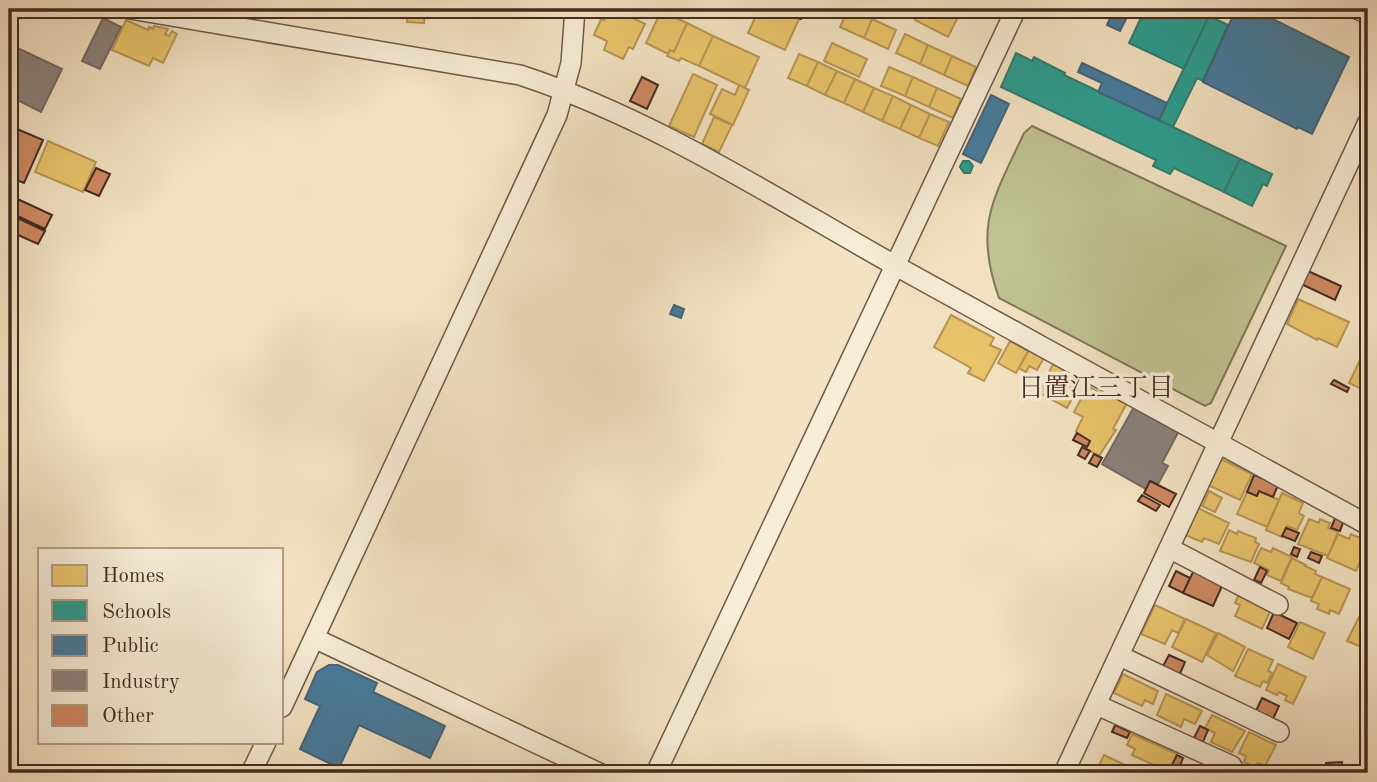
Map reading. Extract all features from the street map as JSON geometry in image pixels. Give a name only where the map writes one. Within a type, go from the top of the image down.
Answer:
[{"type":"street","points":[[130,9],[520,75],[565,90],[628,118],[730,171],[895,265],[1368,525]]},
{"type":"street","points":[[284,703],[556,116],[571,63],[575,9]]},
{"type":"street","points":[[656,773],[1016,9]]},
{"type":"street","points":[[1356,9],[1368,14]]},
{"type":"street","points":[[1064,773],[1368,122]]},
{"type":"street","points":[[1169,548],[1278,605]]},
{"type":"street","points":[[314,638],[599,773]]},
{"type":"street","points":[[1120,656],[1279,732]]},
{"type":"street","points":[[1097,705],[1232,766]]},
{"type":"street","points":[[251,773],[264,744]]},
{"type":"green space","points":[[1032,126],[1286,246],[1211,403],[1205,406],[999,298],[988,251],[990,212],[1024,133]]},
{"type":"building: Homes","points":[[291,9],[317,9],[314,17]]},
{"type":"building: Homes","points":[[407,9],[425,9],[424,23],[407,22]]},
{"type":"building: Homes","points":[[759,9],[778,9],[799,19],[785,50],[748,33]]},
{"type":"building: Homes","points":[[848,9],[872,19],[864,38],[840,27]]},
{"type":"building: Homes","points":[[887,9],[909,9],[904,17]]},
{"type":"building: Homes","points":[[920,9],[962,9],[948,37],[915,20]]},
{"type":"building: Homes","points":[[608,10],[623,17],[625,14],[645,24],[633,49],[629,47],[623,59],[604,50],[607,41],[594,35]]},
{"type":"building: Homes","points":[[661,11],[687,23],[674,52],[670,50],[668,54],[646,43]]},
{"type":"building: Homes","points":[[872,19],[896,30],[888,49],[864,38]]},
{"type":"building: Homes","points":[[126,20],[148,30],[154,26],[168,29],[165,34],[169,36],[172,31],[177,34],[163,63],[153,58],[149,66],[112,50]]},
{"type":"building: Homes","points":[[687,23],[713,36],[699,66],[681,58],[679,61],[667,56],[670,50],[674,52]]},
{"type":"building: Homes","points":[[905,34],[928,45],[920,64],[896,53]]},
{"type":"building: Homes","points":[[713,36],[759,57],[745,88],[699,66]]},
{"type":"building: Homes","points":[[832,43],[867,59],[859,77],[824,61]]},
{"type":"building: Homes","points":[[928,45],[952,56],[944,75],[920,64]]},
{"type":"building: Homes","points":[[799,54],[818,62],[807,86],[788,78]]},
{"type":"building: Homes","points":[[952,56],[976,67],[968,86],[944,75]]},
{"type":"building: Homes","points":[[818,62],[837,71],[825,95],[807,86]]},
{"type":"building: Homes","points":[[889,67],[913,77],[905,96],[881,86]]},
{"type":"building: Homes","points":[[837,71],[855,79],[844,103],[825,95]]},
{"type":"building: Homes","points":[[693,74],[717,85],[694,137],[669,126]]},
{"type":"building: Homes","points":[[913,77],[937,88],[929,107],[905,96]]},
{"type":"building: Homes","points":[[855,79],[874,88],[863,112],[844,103]]},
{"type":"building: Homes","points":[[739,85],[749,90],[733,125],[710,114],[722,89],[735,95]]},
{"type":"building: Homes","points":[[874,88],[893,96],[882,121],[863,112]]},
{"type":"building: Homes","points":[[937,88],[961,99],[953,118],[929,107]]},
{"type":"building: Homes","points":[[893,96],[911,105],[900,129],[882,121]]},
{"type":"building: Homes","points":[[911,105],[930,114],[919,138],[900,129]]},
{"type":"building: Homes","points":[[930,114],[949,122],[938,146],[919,138]]},
{"type":"building: Homes","points":[[714,117],[732,125],[719,152],[702,144]]},
{"type":"building: Homes","points":[[48,141],[96,162],[83,192],[35,172]]},
{"type":"building: Homes","points":[[1298,299],[1349,322],[1337,347],[1287,324]]},
{"type":"building: Homes","points":[[951,315],[994,338],[990,345],[1001,350],[984,381],[968,373],[971,368],[934,347]]},
{"type":"building: Homes","points":[[1010,341],[1028,351],[1016,373],[998,363]]},
{"type":"building: Homes","points":[[1030,348],[1045,356],[1037,370],[1029,366],[1026,372],[1019,368]]},
{"type":"building: Homes","points":[[1361,358],[1368,361],[1368,392],[1349,383]]},
{"type":"building: Homes","points":[[1055,361],[1084,377],[1067,408],[1038,392]]},
{"type":"building: Homes","points":[[1088,386],[1104,395],[1106,391],[1127,403],[1113,429],[1116,430],[1099,456],[1086,449],[1090,441],[1076,431],[1083,417],[1074,412]]},
{"type":"building: Homes","points":[[1221,459],[1252,474],[1240,500],[1208,485]]},
{"type":"building: Homes","points":[[1209,491],[1222,498],[1215,512],[1202,506]]},
{"type":"building: Homes","points":[[1259,491],[1279,500],[1267,527],[1237,514],[1247,492],[1257,496]]},
{"type":"building: Homes","points":[[1282,493],[1303,503],[1299,513],[1304,516],[1297,530],[1287,526],[1282,537],[1266,530]]},
{"type":"building: Homes","points":[[1198,508],[1229,523],[1219,544],[1204,538],[1202,542],[1185,535]]},
{"type":"building: Homes","points":[[1309,519],[1330,523],[1328,528],[1338,532],[1328,556],[1298,544]]},
{"type":"building: Homes","points":[[1229,530],[1256,538],[1255,542],[1259,544],[1251,562],[1220,551]]},
{"type":"building: Homes","points":[[1338,534],[1349,539],[1351,534],[1368,541],[1356,571],[1327,558]]},
{"type":"building: Homes","points":[[1261,548],[1271,552],[1273,548],[1292,557],[1281,581],[1267,575],[1269,570],[1254,563]]},
{"type":"building: Homes","points":[[1292,558],[1322,577],[1312,598],[1288,589],[1289,587],[1281,583]]},
{"type":"building: Homes","points":[[1322,577],[1350,589],[1339,614],[1330,610],[1329,614],[1317,609],[1319,604],[1311,601]]},
{"type":"building: Homes","points":[[1240,592],[1272,607],[1262,629],[1235,616],[1240,605],[1235,603]]},
{"type":"building: Homes","points":[[1155,605],[1185,619],[1178,633],[1172,630],[1165,644],[1141,634]]},
{"type":"building: Homes","points":[[1359,617],[1368,621],[1368,650],[1347,641]]},
{"type":"building: Homes","points":[[1186,619],[1216,633],[1202,662],[1172,647]]},
{"type":"building: Homes","points":[[1300,622],[1325,633],[1313,659],[1288,647]]},
{"type":"building: Homes","points":[[1218,633],[1245,647],[1233,671],[1207,655]]},
{"type":"building: Homes","points":[[1248,649],[1273,660],[1268,671],[1272,673],[1267,683],[1263,681],[1260,687],[1235,676]]},
{"type":"building: Homes","points":[[1278,664],[1306,677],[1293,704],[1285,700],[1287,696],[1266,690]]},
{"type":"building: Homes","points":[[1123,674],[1158,691],[1153,704],[1145,700],[1142,706],[1114,693]]},
{"type":"building: Homes","points":[[1166,694],[1202,711],[1195,724],[1184,719],[1181,727],[1157,715]]},
{"type":"building: Homes","points":[[1212,715],[1245,731],[1232,752],[1211,742],[1215,733],[1205,728]]},
{"type":"building: Homes","points":[[1249,732],[1276,745],[1265,766],[1258,763],[1256,767],[1244,762],[1246,756],[1239,753]]},
{"type":"building: Homes","points":[[1132,734],[1177,754],[1169,772],[1132,755],[1135,749],[1127,745]]},
{"type":"building: Homes","points":[[1104,755],[1142,773],[1095,773]]},
{"type":"building: Homes","points":[[1198,765],[1215,773],[1194,773]]},
{"type":"building: Schools","points":[[1145,9],[1193,9],[1209,16],[1184,69],[1129,43]]},
{"type":"building: Schools","points":[[1209,16],[1228,25],[1203,81],[1197,78],[1173,127],[1159,120]]},
{"type":"building: Schools","points":[[1016,53],[1032,61],[1034,57],[1065,73],[1064,75],[1240,159],[1224,192],[1174,168],[1170,174],[1153,166],[1156,160],[1001,87]]},
{"type":"building: Schools","points":[[1240,159],[1272,174],[1267,186],[1263,184],[1252,206],[1224,192]]},
{"type":"building: Schools","points":[[963,161],[969,161],[973,166],[970,173],[964,173],[960,167]]},
{"type":"building: Public","points":[[1114,9],[1131,9],[1120,31],[1107,25]]},
{"type":"building: Public","points":[[1236,9],[1253,9],[1349,57],[1312,134],[1203,82]]},
{"type":"building: Public","points":[[1082,63],[1167,103],[1159,120],[1098,92],[1102,83],[1078,72]]},
{"type":"building: Public","points":[[991,95],[1009,104],[981,163],[963,154]]},
{"type":"building: Public","points":[[674,305],[684,309],[681,318],[670,314]]},
{"type":"building: Public","points":[[329,665],[338,665],[377,683],[373,692],[445,726],[430,758],[359,725],[339,768],[300,749],[320,706],[305,699],[317,672]]},
{"type":"building: Industry","points":[[103,18],[121,27],[100,69],[82,61]]},
{"type":"building: Industry","points":[[9,44],[62,69],[41,112],[9,96]]},
{"type":"building: Industry","points":[[1135,405],[1180,429],[1162,463],[1168,466],[1158,484],[1150,481],[1146,489],[1102,464]]},
{"type":"building: Other","points":[[371,9],[392,9],[388,18],[370,12]]},
{"type":"building: Other","points":[[609,9],[625,9],[623,15]]},
{"type":"building: Other","points":[[799,9],[806,9],[801,19],[795,17]]},
{"type":"building: Other","points":[[642,77],[658,85],[647,109],[630,101]]},
{"type":"building: Other","points":[[17,129],[43,140],[24,183],[9,177],[9,149]]},
{"type":"building: Other","points":[[96,168],[110,174],[99,196],[85,190]]},
{"type":"building: Other","points":[[9,195],[52,215],[45,229],[9,212]]},
{"type":"building: Other","points":[[9,214],[45,231],[38,244],[9,231]]},
{"type":"building: Other","points":[[1308,271],[1341,286],[1335,300],[1301,284]]},
{"type":"building: Other","points":[[1334,380],[1349,388],[1347,392],[1331,384]]},
{"type":"building: Other","points":[[1077,433],[1090,441],[1087,447],[1073,440]]},
{"type":"building: Other","points":[[1082,447],[1090,451],[1085,459],[1078,455]]},
{"type":"building: Other","points":[[1094,454],[1102,458],[1097,467],[1089,463]]},
{"type":"building: Other","points":[[1254,475],[1278,485],[1273,497],[1259,491],[1257,496],[1247,492]]},
{"type":"building: Other","points":[[1150,481],[1176,494],[1169,507],[1144,493]]},
{"type":"building: Other","points":[[1142,495],[1160,505],[1156,511],[1138,501]]},
{"type":"building: Other","points":[[1336,516],[1344,520],[1340,531],[1331,528]]},
{"type":"building: Other","points":[[1286,528],[1299,533],[1295,541],[1282,536]]},
{"type":"building: Other","points":[[1294,547],[1300,549],[1297,557],[1291,554]]},
{"type":"building: Other","points":[[1311,552],[1322,556],[1319,563],[1308,558]]},
{"type":"building: Other","points":[[1260,567],[1267,571],[1261,583],[1254,580]]},
{"type":"building: Other","points":[[1194,570],[1223,584],[1213,606],[1183,593]]},
{"type":"building: Other","points":[[1176,571],[1190,578],[1183,593],[1169,586]]},
{"type":"building: Other","points":[[1274,612],[1297,623],[1289,639],[1267,628]]},
{"type":"building: Other","points":[[1169,655],[1185,662],[1179,676],[1162,668]]},
{"type":"building: Other","points":[[1262,698],[1279,706],[1272,721],[1255,713]]},
{"type":"building: Other","points":[[1115,725],[1130,732],[1127,738],[1112,732]]},
{"type":"building: Other","points":[[1200,726],[1208,730],[1203,742],[1194,738]]},
{"type":"building: Other","points":[[1177,755],[1183,758],[1177,773],[1170,769]]},
{"type":"building: Other","points":[[1342,762],[1343,773],[1327,773],[1326,763]]},
{"type":"building: Other","points":[[392,766],[401,770],[400,773],[388,773]]},
{"type":"district","name":"日置江三丁目","points":[[1096,387]]}]
